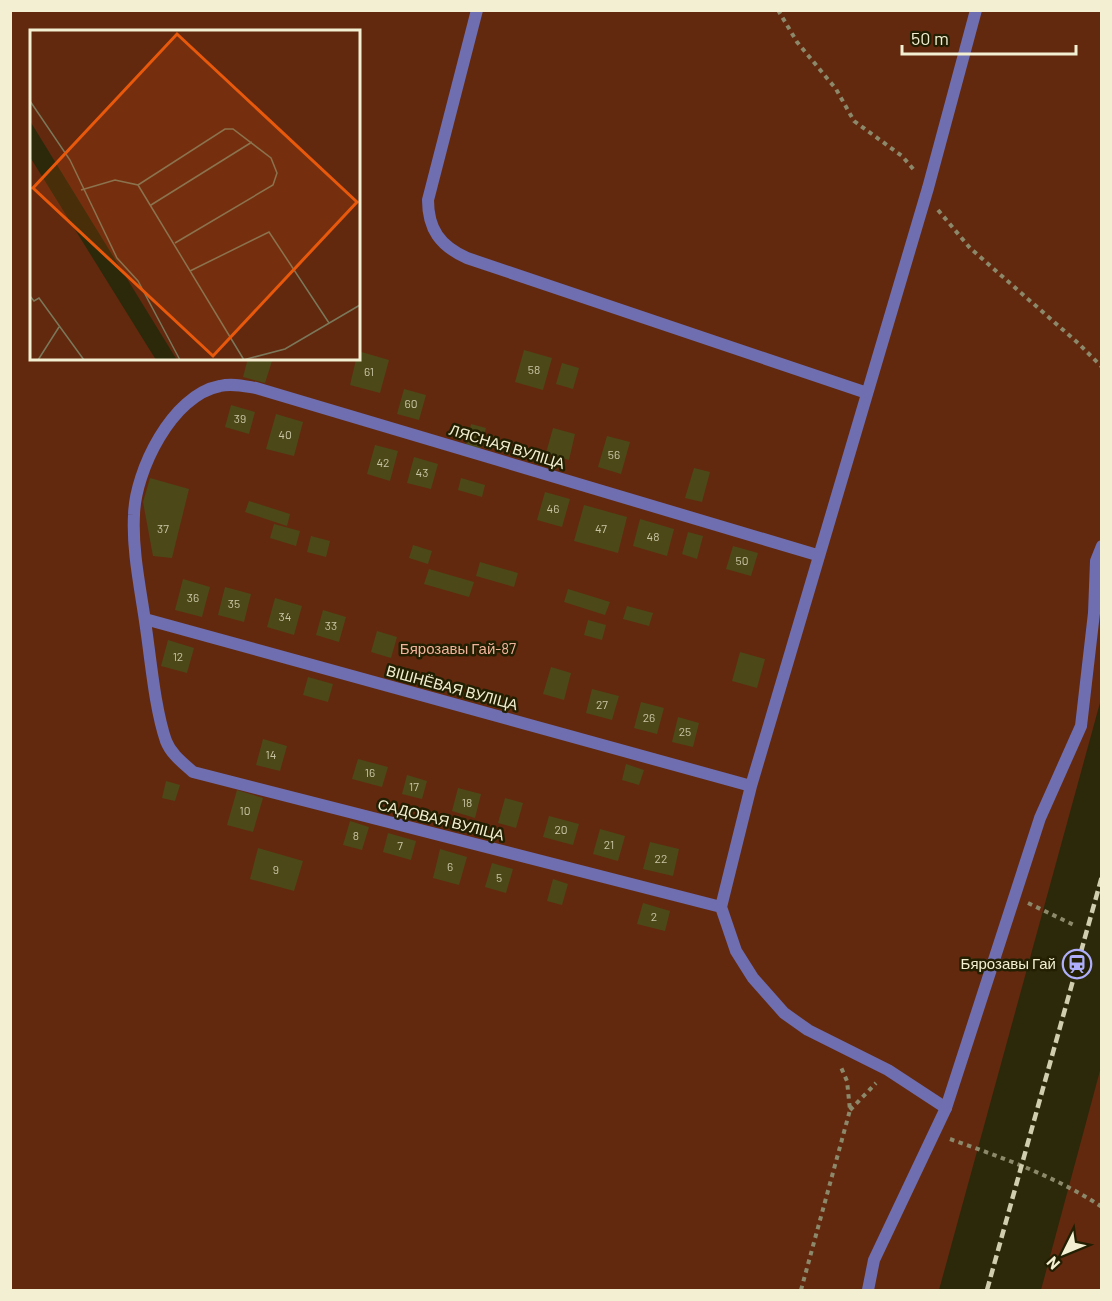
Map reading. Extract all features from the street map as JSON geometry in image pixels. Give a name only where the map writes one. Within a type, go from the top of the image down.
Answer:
[{"type":"street","points":[[477,10],[428,200],[428,217],[433,231],[443,244],[466,258],[867,393]]},
{"type":"street","points":[[946,1108],[888,1070],[824,1039],[784,1013],[753,978],[736,951],[721,907],[751,786],[817,555],[928,188],[976,10]]},
{"type":"street","name":"ЛЯСНАЯ ВУЛІЦА","points":[[166,742],[133,531],[137,490],[154,444],[175,416],[203,392],[219,386],[256,388],[817,555]]},
{"type":"street","points":[[868,1290],[874,1260],[946,1108],[1040,818],[1081,726],[1094,613],[1096,561],[1101,546]]},
{"type":"street","name":"ВІШНЁВАЯ ВУЛІЦА","points":[[145,619],[751,786]]},
{"type":"street","name":"САДОВАЯ ВУЛІЦА","points":[[166,742],[176,757],[193,772],[721,907]]},
{"type":"path","points":[[778,10],[797,42],[836,89],[854,121],[902,156],[928,188],[937,208],[970,248],[1078,343],[1101,367]]},
{"type":"path","points":[[1014,897],[1076,926]]},
{"type":"path","points":[[801,1290],[850,1110],[847,1081],[824,1039]]},
{"type":"path","points":[[850,1110],[888,1070]]},
{"type":"path","points":[[935,1134],[1022,1165],[1075,1190],[1101,1207]]},
{"type":"green space","name":"Бярозавы Гай-87","points":[[10,11],[1101,11],[1101,699],[939,1290],[11,1290]]},
{"type":"green space","points":[[1101,1067],[1101,1290],[1041,1290]]},
{"type":"building","points":[[524,350],[552,358],[543,390],[515,382]]},
{"type":"building","points":[[360,352],[389,360],[380,393],[350,385],[356,360],[360,360]]},
{"type":"building","points":[[247,360],[272,361],[265,383],[243,377]]},
{"type":"building","points":[[562,363],[579,368],[573,389],[556,384]]},
{"type":"building","points":[[404,389],[426,395],[419,420],[397,414]]},
{"type":"building","points":[[231,405],[255,412],[249,434],[225,427]]},
{"type":"building","points":[[276,414],[303,422],[294,456],[266,449]]},
{"type":"building","points":[[471,424],[486,428],[480,449],[466,445]]},
{"type":"building","points":[[553,428],[575,434],[569,460],[546,453]]},
{"type":"building","points":[[607,436],[630,442],[621,474],[598,467]]},
{"type":"building","points":[[375,445],[398,451],[390,481],[367,474]]},
{"type":"building","points":[[414,457],[438,464],[431,489],[407,483]]},
{"type":"building","points":[[694,468],[710,472],[702,502],[685,498]]},
{"type":"building","points":[[150,478],[189,489],[172,558],[153,556],[143,502]]},
{"type":"building","points":[[461,478],[485,485],[482,497],[458,490]]},
{"type":"building","points":[[545,492],[570,499],[562,527],[537,520]]},
{"type":"building","points":[[249,501],[290,514],[287,526],[245,512]]},
{"type":"building","points":[[584,505],[627,517],[618,553],[574,541]]},
{"type":"building","points":[[640,519],[674,529],[667,556],[633,546]]},
{"type":"building","points":[[274,524],[300,531],[296,546],[270,538]]},
{"type":"building","points":[[688,532],[703,536],[697,559],[682,554]]},
{"type":"building","points":[[311,536],[330,541],[326,557],[307,552]]},
{"type":"building","points":[[413,545],[432,551],[428,564],[409,558]]},
{"type":"building","points":[[733,546],[758,553],[751,576],[726,569]]},
{"type":"building","points":[[480,562],[518,573],[514,587],[476,576]]},
{"type":"building","points":[[429,569],[474,582],[469,597],[424,584]]},
{"type":"building","points":[[183,579],[210,587],[202,617],[175,610]]},
{"type":"building","points":[[225,587],[251,594],[244,622],[218,615]]},
{"type":"building","points":[[568,589],[610,602],[605,615],[564,602]]},
{"type":"building","points":[[275,598],[302,606],[294,635],[267,627]]},
{"type":"building","points":[[627,606],[653,613],[649,626],[623,619]]},
{"type":"building","points":[[323,610],[346,617],[339,642],[316,635]]},
{"type":"building","points":[[588,620],[606,625],[602,640],[584,635]]},
{"type":"building","points":[[377,631],[397,637],[391,658],[371,652]]},
{"type":"building","points":[[168,640],[194,648],[187,673],[161,666]]},
{"type":"building","points":[[740,652],[765,659],[757,688],[732,681]]},
{"type":"building","points":[[551,667],[571,673],[564,700],[543,694]]},
{"type":"building","points":[[308,677],[333,684],[328,702],[303,695]]},
{"type":"building","points":[[592,689],[619,696],[612,720],[586,713]]},
{"type":"building","points":[[641,702],[664,708],[657,734],[634,728]]},
{"type":"building","points":[[678,717],[699,723],[693,747],[672,742]]},
{"type":"building","points":[[263,739],[287,746],[280,771],[256,765]]},
{"type":"building","points":[[358,759],[388,767],[382,787],[352,779]]},
{"type":"building","points":[[626,764],[644,770],[639,785],[622,780]]},
{"type":"building","points":[[407,775],[427,781],[422,799],[402,794]]},
{"type":"building","points":[[166,781],[180,785],[175,801],[162,798]]},
{"type":"building","points":[[458,788],[481,794],[475,818],[452,811]]},
{"type":"building","points":[[237,790],[263,798],[253,832],[227,825]]},
{"type":"building","points":[[505,798],[523,803],[516,828],[498,823]]},
{"type":"building","points":[[549,816],[579,824],[573,845],[543,837]]},
{"type":"building","points":[[350,821],[369,827],[362,850],[343,845]]},
{"type":"building","points":[[600,829],[625,836],[618,861],[593,854]]},
{"type":"building","points":[[388,833],[416,841],[411,860],[383,852]]},
{"type":"building","points":[[650,842],[679,849],[673,876],[643,869]]},
{"type":"building","points":[[258,848],[303,861],[294,891],[250,879]]},
{"type":"building","points":[[440,849],[467,857],[459,885],[433,878]]},
{"type":"building","points":[[492,863],[513,869],[506,893],[485,887]]},
{"type":"building","points":[[553,879],[568,884],[562,905],[547,901]]},
{"type":"building","points":[[643,903],[670,911],[665,931],[637,924]]},
{"type":"railway","points":[[987,1290],[1102,876]]},
{"type":"place","name":"Бярозавы Гай","points":[[1077,964]]}]
